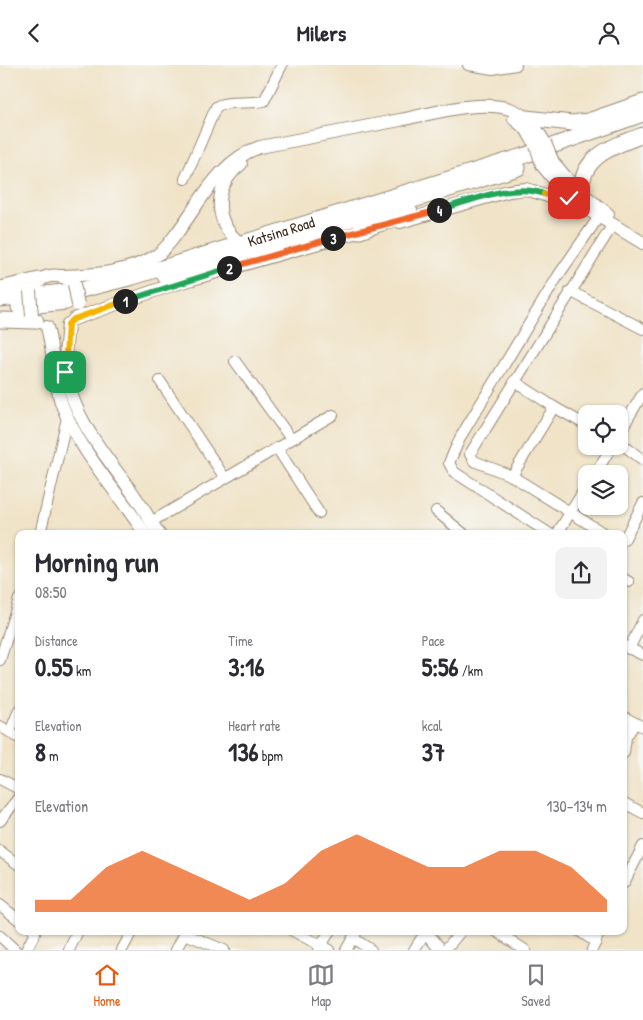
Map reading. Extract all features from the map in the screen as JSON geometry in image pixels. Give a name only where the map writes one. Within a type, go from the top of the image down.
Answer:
[{"type":"highway","points":[[526,118],[572,123],[588,121],[643,101]]},
{"type":"highway","name":"Katsina Road","points":[[0,299],[81,290],[526,155],[643,114]]},
{"type":"highway","name":"Katsina Road","points":[[0,309],[40,306],[88,299],[523,166],[643,124]]},
{"type":"highway","points":[[582,201],[581,181],[584,169],[596,157],[643,135]]},
{"type":"highway","points":[[360,231],[436,203],[490,186],[510,176],[523,166]]},
{"type":"highway","points":[[0,289],[35,285]]},
{"type":"highway","points":[[0,320],[38,321]]},
{"type":"main road","points":[[142,530],[67,418],[57,385],[53,353],[38,321],[35,285],[54,275],[98,275],[130,267],[158,255],[165,249],[222,172],[235,159],[247,151],[452,110],[486,107],[509,109],[533,124],[548,163],[598,217],[643,243]]},
{"type":"main road","points":[[240,243],[232,236],[220,217],[222,189],[238,166],[263,154],[442,120],[482,115],[500,115],[512,118],[540,144]]},
{"type":"main road","points":[[38,321],[54,328],[171,285],[509,191],[526,189],[582,201],[643,234]]},
{"type":"main road","points":[[61,276],[74,284],[78,305],[78,312],[71,321],[65,372],[75,405],[110,465],[156,530]]},
{"type":"main road","points":[[419,938],[443,950]]},
{"type":"main road","points":[[419,938],[430,950]]},
{"type":"street","points":[[184,179],[216,107],[224,102],[246,104],[264,101],[282,65]]},
{"type":"street","points":[[468,65],[493,69],[516,65]]},
{"type":"street","points":[[543,530],[493,499],[450,467],[451,457],[558,276],[598,217]]},
{"type":"street","points":[[599,530],[512,476],[474,461],[470,454],[612,226]]},
{"type":"street","points":[[570,291],[643,329]]},
{"type":"street","points":[[235,361],[291,439]]},
{"type":"street","points":[[160,381],[225,478]]},
{"type":"street","points":[[514,381],[578,420]]},
{"type":"street","points":[[489,391],[503,399]]},
{"type":"street","points":[[628,419],[643,393]]},
{"type":"street","points":[[512,476],[554,407]]},
{"type":"street","points":[[151,522],[333,415]]},
{"type":"street","points":[[41,530],[67,418]]},
{"type":"street","points":[[278,448],[319,513]]},
{"type":"street","points":[[628,449],[643,460]]},
{"type":"street","points":[[559,530],[578,500]]},
{"type":"street","points":[[627,534],[643,503]]},
{"type":"street","points":[[436,511],[459,530]]},
{"type":"street","points":[[0,660],[15,614]]},
{"type":"street","points":[[627,646],[642,622]]},
{"type":"street","points":[[627,648],[643,655]]},
{"type":"street","points":[[627,719],[639,725],[627,736]]},
{"type":"street","points":[[0,726],[15,735]]},
{"type":"street","points":[[0,779],[15,787]]},
{"type":"street","points":[[0,821],[15,802]]},
{"type":"street","points":[[627,805],[643,813]]},
{"type":"street","points":[[627,878],[643,846]]},
{"type":"street","points":[[0,851],[15,862]]},
{"type":"street","points":[[632,870],[643,872]]},
{"type":"street","points":[[0,905],[15,917]]},
{"type":"street","points":[[0,935],[15,950]]},
{"type":"street","points":[[26,950],[34,935]]},
{"type":"street","points":[[69,950],[76,935]]},
{"type":"street","points":[[122,950],[130,935]]},
{"type":"street","points":[[176,950],[184,935]]},
{"type":"street","points":[[190,935],[224,950]]},
{"type":"street","points":[[300,935],[322,948],[328,935]]},
{"type":"street","points":[[346,950],[355,935],[371,950]]},
{"type":"street","points":[[443,950],[457,935]]},
{"type":"street","points":[[502,935],[526,950]]},
{"type":"street","points":[[583,935],[593,948]]},
{"type":"street","points":[[593,948],[598,935]]},
{"type":"route","points":[[65,372],[68,324],[74,319],[171,285],[352,233],[509,191],[526,189],[582,207],[569,198]]}]
